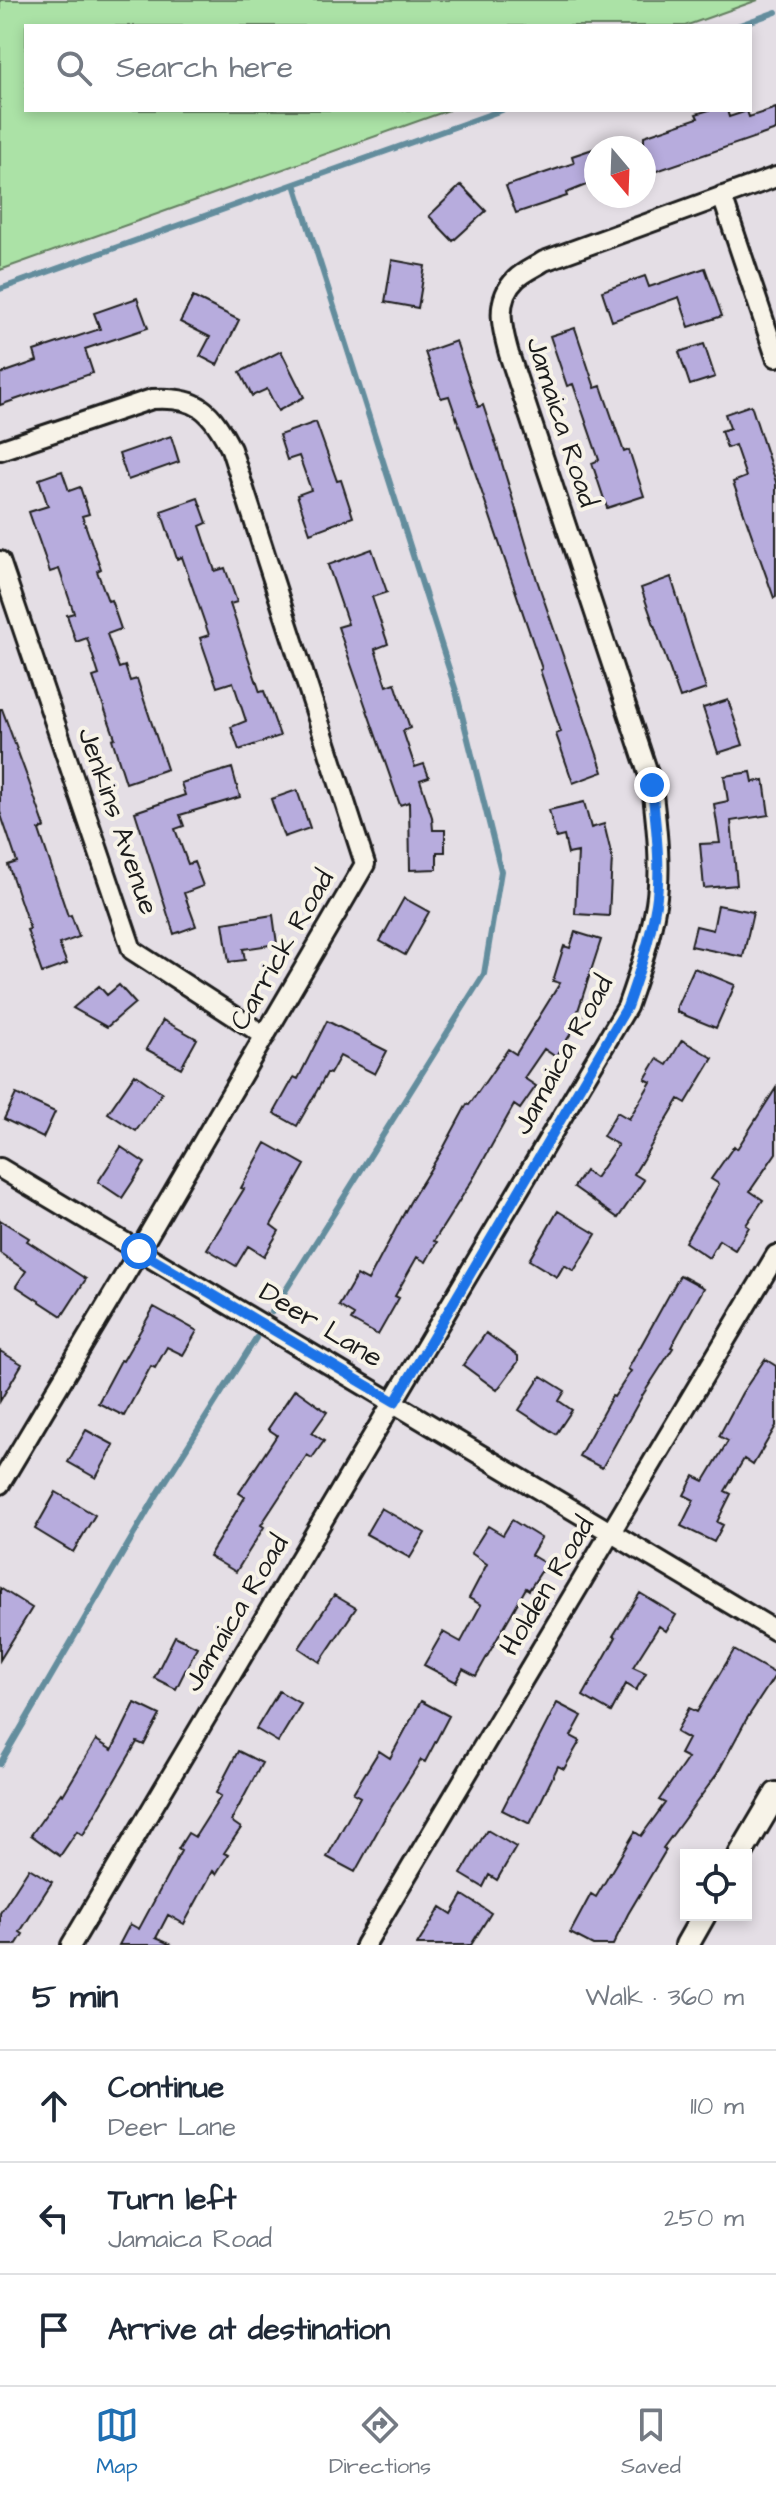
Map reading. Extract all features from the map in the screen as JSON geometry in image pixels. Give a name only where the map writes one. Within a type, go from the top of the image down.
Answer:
[{"type":"street","name":"Jamaica Road","points":[[71,1945],[627,1007],[643,962],[657,901],[658,850],[652,785],[509,354],[500,323],[504,296],[515,279],[544,261],[776,177]]},
{"type":"street","points":[[722,196],[776,357]]},
{"type":"street","name":"Carrick Road","points":[[0,450],[152,399],[177,397],[202,408],[220,427],[231,449],[365,864],[139,1251],[2,1475]]},
{"type":"street","name":"Jenkins Avenue","points":[[0,561],[132,950],[265,1036]]},
{"type":"street","name":"Deer Lane","points":[[0,1168],[776,1631]]},
{"type":"street","name":"Holden Road","points":[[365,1945],[776,1255]]},
{"type":"street","points":[[744,1849],[776,1794]]},
{"type":"street","points":[[687,1945],[701,1921]]},
{"type":"green space","points":[[0,0],[758,0],[691,24],[24,24],[24,112],[443,112],[0,270]]},
{"type":"building","points":[[776,108],[776,130],[656,171],[656,136],[644,136],[698,118],[696,114],[702,112],[728,112],[729,117],[747,112],[749,117]]},
{"type":"building","points":[[584,152],[584,186],[566,193],[567,196],[516,213],[506,186],[574,163],[572,156]]},
{"type":"building","points":[[461,185],[486,211],[453,241],[429,216]]},
{"type":"building","points":[[392,260],[425,266],[418,308],[385,302]]},
{"type":"building","points":[[705,268],[722,316],[689,327],[679,297],[612,321],[602,291],[645,276],[649,287]]},
{"type":"building","points":[[193,297],[239,320],[217,365],[200,356],[210,337],[180,322]]},
{"type":"building","points":[[137,298],[148,328],[85,349],[93,373],[0,405],[0,374],[37,361],[34,351],[100,329],[94,313]]},
{"type":"building","points":[[575,328],[595,388],[601,386],[624,452],[629,450],[644,496],[607,508],[592,463],[599,460],[573,384],[567,386],[550,336]]},
{"type":"building","points":[[456,341],[478,407],[483,405],[537,580],[603,772],[573,783],[556,734],[561,732],[542,669],[449,396],[441,398],[425,352]]},
{"type":"building","points":[[704,344],[715,377],[690,385],[679,352]]},
{"type":"building","points":[[281,351],[304,397],[278,411],[267,389],[252,396],[240,372]]},
{"type":"building","points":[[751,405],[776,482],[774,598],[733,482],[746,477],[735,445],[727,448],[721,431],[730,428],[725,414]]},
{"type":"building","points":[[316,422],[353,517],[310,533],[297,495],[311,490],[299,456],[287,460],[279,435]]},
{"type":"building","points":[[171,436],[179,462],[128,480],[119,454]]},
{"type":"building","points":[[62,471],[69,491],[80,487],[89,514],[82,516],[101,569],[97,571],[121,629],[107,634],[119,668],[125,666],[130,681],[137,679],[167,769],[126,783],[112,739],[115,738],[93,677],[99,675],[87,638],[76,642],[67,615],[74,613],[59,569],[50,572],[29,512],[48,506],[39,479]]},
{"type":"building","points":[[198,498],[207,523],[200,526],[215,571],[225,568],[237,602],[230,604],[260,692],[264,691],[280,736],[239,750],[231,727],[246,721],[233,682],[217,687],[200,638],[209,635],[182,557],[177,559],[161,511]]},
{"type":"building","points":[[372,549],[387,592],[372,597],[388,644],[375,649],[387,686],[395,683],[410,728],[403,731],[415,767],[424,764],[429,777],[420,780],[433,830],[445,830],[445,852],[437,852],[437,869],[410,870],[409,802],[400,805],[338,627],[348,624],[328,565]]},
{"type":"building","points":[[671,577],[706,689],[680,698],[641,588]]},
{"type":"building","points":[[728,700],[743,745],[718,753],[703,708]]},
{"type":"building","points":[[0,709],[45,827],[39,830],[68,916],[71,915],[79,937],[59,944],[67,964],[42,973],[8,865],[17,862],[0,812]]},
{"type":"building","points":[[232,768],[240,797],[180,815],[184,826],[175,829],[188,864],[194,862],[203,886],[184,893],[196,926],[174,934],[135,812],[185,795],[181,783]]},
{"type":"building","points":[[751,772],[753,782],[764,780],[769,815],[731,821],[737,885],[704,888],[700,844],[720,843],[714,804],[728,801],[724,776]]},
{"type":"building","points":[[297,790],[310,828],[284,837],[271,799]]},
{"type":"building","points":[[584,802],[591,828],[604,824],[612,857],[609,916],[575,914],[578,852],[568,854],[564,836],[556,838],[549,810]]},
{"type":"building","points":[[404,898],[429,912],[405,955],[380,941]]},
{"type":"building","points":[[718,905],[753,912],[743,957],[691,946],[696,926],[713,930]]},
{"type":"building","points":[[273,915],[277,944],[243,949],[245,960],[229,962],[223,923]]},
{"type":"building","points":[[575,932],[601,940],[577,1014],[582,1016],[556,1057],[544,1049],[524,1078],[536,1086],[520,1109],[514,1105],[434,1241],[437,1242],[426,1262],[417,1257],[378,1335],[351,1320],[354,1315],[339,1306],[357,1275],[368,1281],[467,1104],[508,1049],[516,1054],[560,983],[553,981],[564,946],[570,948]]},
{"type":"building","points":[[694,968],[735,985],[716,1028],[677,1012]]},
{"type":"building","points":[[119,985],[135,1003],[107,1027],[73,1008],[99,986],[107,995]]},
{"type":"building","points":[[163,1020],[197,1039],[181,1068],[146,1049]]},
{"type":"building","points":[[327,1021],[387,1051],[375,1074],[340,1056],[297,1126],[274,1113],[294,1077],[298,1079]]},
{"type":"building","points":[[682,1040],[713,1058],[686,1103],[679,1099],[634,1174],[644,1180],[618,1218],[574,1187],[585,1171],[595,1178],[618,1145],[603,1136],[617,1112],[629,1119],[651,1082],[645,1079],[657,1059],[667,1065]]},
{"type":"building","points":[[135,1074],[162,1093],[136,1131],[108,1113]]},
{"type":"building","points":[[776,1088],[776,1153],[750,1191],[763,1200],[746,1225],[749,1227],[735,1250],[719,1240],[709,1258],[685,1242],[719,1184],[711,1179],[734,1146],[737,1149]]},
{"type":"building","points":[[16,1094],[55,1112],[43,1138],[4,1119]]},
{"type":"building","points":[[266,1143],[305,1165],[271,1225],[279,1231],[264,1256],[248,1246],[236,1266],[207,1249],[244,1189],[241,1188]]},
{"type":"building","points":[[121,1147],[145,1163],[122,1198],[98,1182]]},
{"type":"building","points":[[558,1211],[596,1234],[574,1271],[564,1265],[557,1277],[529,1260]]},
{"type":"building","points":[[0,1220],[86,1279],[62,1316],[16,1286],[26,1271],[0,1253]]},
{"type":"building","points":[[680,1275],[704,1288],[673,1348],[602,1468],[579,1456],[612,1396],[631,1371],[628,1369]]},
{"type":"building","points":[[154,1307],[197,1331],[183,1355],[167,1347],[155,1368],[151,1366],[124,1416],[98,1403]]},
{"type":"building","points":[[486,1333],[518,1356],[518,1362],[497,1390],[463,1365]]},
{"type":"building","points":[[0,1351],[22,1364],[0,1401]]},
{"type":"building","points":[[765,1359],[776,1366],[776,1426],[753,1465],[744,1459],[725,1491],[731,1494],[717,1522],[723,1525],[714,1542],[681,1526],[694,1500],[684,1495],[694,1476],[704,1481],[728,1441],[719,1436]]},
{"type":"building","points":[[541,1376],[565,1391],[559,1401],[572,1410],[556,1434],[519,1410]]},
{"type":"building","points":[[295,1389],[327,1412],[312,1433],[324,1441],[312,1458],[307,1455],[261,1525],[264,1527],[236,1572],[209,1556],[245,1497],[239,1493],[277,1435],[268,1429]]},
{"type":"building","points":[[86,1430],[114,1445],[96,1478],[68,1462]]},
{"type":"building","points":[[56,1492],[95,1515],[73,1552],[35,1529]]},
{"type":"building","points":[[381,1508],[425,1533],[410,1558],[366,1534]]},
{"type":"building","points":[[512,1520],[541,1538],[531,1555],[546,1564],[529,1590],[526,1588],[476,1676],[463,1669],[456,1682],[424,1665],[443,1632],[461,1642],[481,1605],[469,1598],[487,1564],[471,1553],[488,1526],[503,1535]]},
{"type":"building","points":[[0,1588],[32,1608],[0,1660]]},
{"type":"building","points":[[640,1593],[676,1615],[666,1631],[659,1626],[633,1667],[646,1673],[636,1690],[626,1684],[611,1712],[583,1696],[616,1637],[613,1636]]},
{"type":"building","points":[[334,1595],[356,1608],[320,1662],[299,1648]]},
{"type":"building","points":[[175,1636],[197,1647],[176,1689],[154,1678]]},
{"type":"building","points":[[734,1650],[776,1674],[746,1720],[717,1774],[663,1848],[666,1850],[613,1945],[593,1945],[570,1933],[591,1894],[596,1897],[635,1832],[641,1836],[665,1803],[659,1800],[688,1758],[680,1754],[688,1739],[676,1732],[689,1708],[697,1712]]},
{"type":"building","points":[[279,1691],[301,1704],[278,1742],[256,1729]]},
{"type":"building","points":[[421,1701],[449,1716],[425,1762],[421,1760],[355,1872],[327,1857],[360,1797],[353,1793],[379,1751],[390,1758]]},
{"type":"building","points":[[135,1703],[160,1715],[144,1745],[137,1742],[83,1835],[77,1831],[60,1856],[31,1835],[61,1793],[63,1795],[96,1740],[112,1750]]},
{"type":"building","points":[[557,1703],[582,1716],[571,1736],[580,1741],[564,1769],[558,1766],[530,1824],[502,1810]]},
{"type":"building","points":[[238,1751],[262,1763],[231,1821],[241,1828],[224,1853],[228,1855],[216,1874],[213,1871],[184,1924],[168,1915],[156,1938],[172,1945],[119,1945],[130,1924],[139,1929],[181,1851],[178,1849],[188,1833],[195,1837],[221,1796],[216,1793]]},
{"type":"building","points":[[487,1830],[516,1847],[497,1880],[489,1875],[483,1887],[461,1874]]},
{"type":"building","points":[[29,1868],[52,1882],[20,1932],[23,1934],[16,1945],[0,1945],[0,1913]]},
{"type":"building","points":[[463,1895],[491,1913],[471,1945],[417,1945],[441,1907],[452,1914]]},
{"type":"waterway","points":[[743,24],[776,12]]},
{"type":"waterway","points":[[0,289],[496,112]]},
{"type":"waterway","points":[[272,1312],[484,974],[501,871],[456,691],[295,184]]},
{"type":"waterway","points":[[0,1764],[155,1498],[256,1338]]},
{"type":"route","points":[[139,1251],[395,1402],[627,1007],[643,962],[657,901],[658,850],[652,785]]}]
